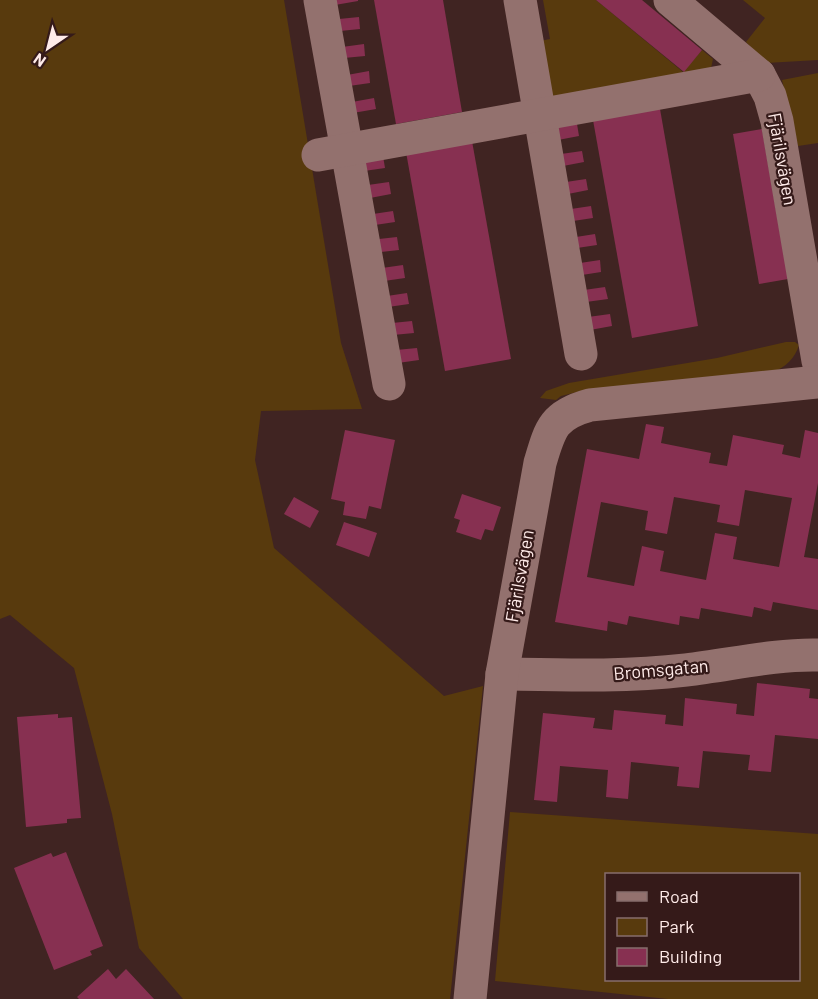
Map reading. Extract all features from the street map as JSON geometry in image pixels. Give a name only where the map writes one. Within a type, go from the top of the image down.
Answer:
[{"type":"street","points":[[320,0],[332,152],[389,384]]},
{"type":"street","points":[[520,0],[581,354]]},
{"type":"street","name":"Fjärilsvägen","points":[[670,0],[759,75],[770,96],[777,121],[818,361]]},
{"type":"street","points":[[332,152],[759,75]]},
{"type":"street","name":"Fjärilsvägen","points":[[470,999],[502,674],[540,463],[550,431],[559,419],[573,409],[590,405],[818,382]]},
{"type":"street","name":"Bromsgatan","points":[[502,674],[620,675],[685,670],[818,654]]},
{"type":"green space","points":[[0,0],[284,0],[341,343],[362,409],[261,411],[255,460],[274,548],[444,696],[483,686],[450,999],[183,999],[139,948],[112,814],[74,668],[10,615],[0,619]]},
{"type":"green space","points":[[543,0],[596,0],[683,72],[702,50],[713,59],[710,73],[552,104],[535,42],[550,39]]},
{"type":"green space","points":[[743,0],[818,0],[818,60],[766,63],[746,42],[765,18]]},
{"type":"green space","points":[[818,73],[818,143],[798,146],[782,80]]},
{"type":"green space","points":[[786,342],[795,342],[799,345],[789,362],[773,372],[577,392],[561,396],[556,400],[540,398],[546,391],[569,383],[717,358]]},
{"type":"green space","points":[[510,812],[818,834],[818,999],[668,999],[495,981]]},
{"type":"building","points":[[335,0],[358,0],[358,1],[335,5]]},
{"type":"building","points":[[374,0],[443,0],[462,112],[396,124]]},
{"type":"building","points":[[596,0],[642,0],[702,50],[684,72]]},
{"type":"building","points":[[359,17],[360,29],[340,31],[339,19]]},
{"type":"building","points":[[364,44],[365,56],[344,58],[342,47]]},
{"type":"building","points":[[369,71],[370,83],[349,86],[347,75]]},
{"type":"building","points":[[374,98],[376,109],[353,113],[352,102]]},
{"type":"building","points":[[660,109],[698,326],[632,338],[593,120]]},
{"type":"building","points":[[577,124],[579,136],[558,140],[556,127]]},
{"type":"building","points":[[762,129],[788,279],[759,284],[733,134]]},
{"type":"building","points":[[472,141],[511,359],[445,371],[406,152]]},
{"type":"building","points":[[582,151],[584,162],[563,166],[561,154]]},
{"type":"building","points":[[383,156],[385,168],[364,171],[362,159]]},
{"type":"building","points":[[586,179],[588,190],[568,194],[566,182]]},
{"type":"building","points":[[389,182],[391,194],[370,198],[368,185]]},
{"type":"building","points":[[591,206],[593,218],[573,221],[571,209]]},
{"type":"building","points":[[393,211],[395,222],[375,225],[373,214]]},
{"type":"building","points":[[595,234],[597,245],[577,248],[576,237]]},
{"type":"building","points":[[397,237],[399,250],[381,252],[379,239]]},
{"type":"building","points":[[600,260],[601,272],[582,275],[580,263]]},
{"type":"building","points":[[403,265],[405,278],[384,281],[382,268]]},
{"type":"building","points":[[605,287],[608,299],[586,302],[584,290]]},
{"type":"building","points":[[407,293],[409,304],[388,307],[387,296]]},
{"type":"building","points":[[610,314],[612,326],[590,330],[588,317]]},
{"type":"building","points":[[412,321],[414,333],[393,335],[392,323]]},
{"type":"building","points":[[417,348],[419,360],[398,363],[396,350]]},
{"type":"building","points":[[646,424],[664,427],[661,443],[711,453],[709,463],[727,466],[733,435],[784,445],[782,454],[800,458],[805,430],[818,433],[818,483],[804,557],[818,559],[818,610],[773,602],[771,611],[754,607],[752,617],[701,608],[699,619],[680,616],[679,625],[629,616],[627,625],[608,621],[607,631],[555,622],[587,449],[639,459]],"holes":[[[745,490],[792,498],[779,567],[733,559],[737,537],[715,533],[706,580],[660,571],[664,551],[642,546],[634,586],[587,577],[601,502],[648,511],[645,530],[667,534],[674,497],[720,505],[717,522],[739,526]]]},
{"type":"building","points":[[345,430],[395,440],[381,509],[369,506],[366,519],[343,515],[345,502],[331,499]]},
{"type":"building","points":[[462,494],[501,507],[493,531],[485,529],[481,540],[456,532],[460,520],[454,518]]},
{"type":"building","points":[[294,497],[319,511],[310,528],[284,514]]},
{"type":"building","points":[[344,522],[377,533],[369,557],[336,545]]},
{"type":"building","points":[[757,683],[810,689],[809,698],[818,699],[818,739],[775,735],[771,772],[748,770],[750,755],[703,751],[699,788],[677,786],[679,767],[631,762],[628,799],[606,797],[608,770],[560,766],[557,802],[534,800],[543,713],[595,718],[593,728],[612,730],[614,710],[666,715],[665,724],[683,726],[685,698],[737,704],[736,714],[754,716]]},
{"type":"building","points":[[58,714],[58,718],[72,717],[81,818],[67,819],[67,823],[26,827],[17,717]]},
{"type":"building","points":[[66,852],[103,946],[90,951],[92,955],[54,970],[14,868],[51,853],[53,857]]},
{"type":"building","points":[[108,969],[116,979],[126,969],[154,999],[79,999],[77,997]]}]
